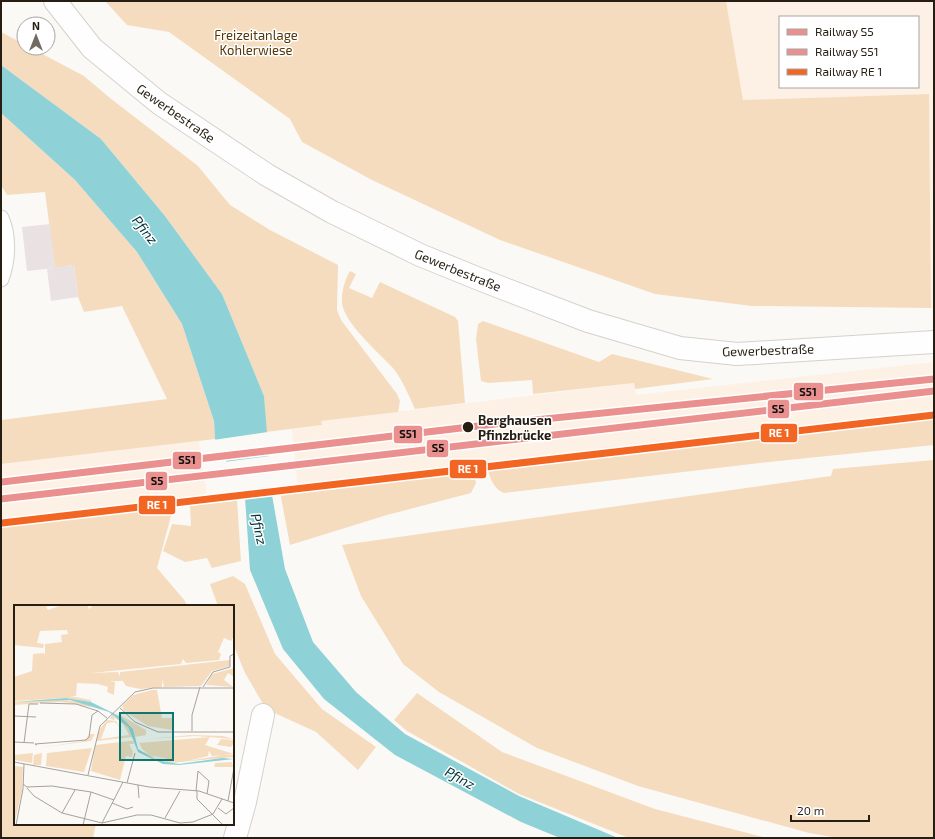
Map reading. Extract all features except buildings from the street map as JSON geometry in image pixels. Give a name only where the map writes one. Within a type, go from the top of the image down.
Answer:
[{"type":"street","name":"Gewerbestraße","points":[[55,1],[92,48],[153,98],[267,175],[332,212],[420,255],[492,284],[588,321],[680,348],[737,354],[934,342]]},
{"type":"street","points":[[235,838],[245,802],[263,715]]},
{"type":"lane","points":[[1,218],[6,244],[5,268],[1,279]]},
{"type":"shaded area","points":[[726,1],[934,1],[934,308],[931,308],[929,94],[743,100]]},
{"type":"shaded area","points":[[934,362],[934,418],[809,430],[488,469],[298,489],[292,429],[321,425],[321,421],[634,383],[636,395]]},
{"type":"shaded area","points":[[199,441],[208,501],[1,526],[1,464]]},
{"type":"green space","name":"Freizeitanlage Kohlerwiese","points":[[105,1],[726,1],[743,100],[929,94],[931,308],[752,306],[655,294],[500,240],[372,180],[302,142],[290,119],[169,32],[127,25]]},
{"type":"green space","points":[[1,32],[16,40],[16,56],[46,56],[84,76],[198,166],[230,205],[270,230],[338,265],[337,310],[341,320],[397,394],[400,401],[398,412],[321,421],[322,425],[266,432],[264,396],[222,294],[165,216],[101,139],[1,65]]},
{"type":"green space","points":[[1,113],[75,180],[137,252],[182,324],[214,421],[215,439],[1,464],[1,420],[167,399],[122,306],[84,312],[78,297],[74,265],[55,268],[45,192],[7,195],[1,185]]},
{"type":"green space","points":[[350,271],[356,274],[349,288],[372,298],[380,282],[455,317],[458,321],[465,403],[415,409],[396,372],[356,329],[344,311],[342,295],[345,282]]},
{"type":"green space","points":[[483,321],[599,362],[612,354],[713,379],[635,389],[634,383],[533,394],[532,380],[488,383],[481,381],[476,339],[478,324]]},
{"type":"green space","points":[[934,418],[934,445],[760,463],[504,493],[493,483],[488,469],[809,430]]},
{"type":"green space","points":[[934,460],[934,838],[838,838],[809,833],[638,786],[537,748],[439,692],[403,664],[361,596],[342,545],[831,476],[833,469]]},
{"type":"green space","points":[[473,470],[476,483],[471,493],[387,515],[290,545],[280,492]]},
{"type":"green space","points":[[237,499],[241,561],[212,568],[207,558],[185,562],[163,551],[172,524],[191,526],[190,505]]},
{"type":"green space","points":[[174,505],[157,568],[185,601],[187,605],[14,605],[14,825],[96,825],[93,838],[1,838],[1,526]]},
{"type":"green space","points":[[233,576],[245,584],[275,654],[322,709],[376,747],[358,770],[316,732],[266,709],[245,673],[234,646],[234,605],[218,605],[210,584]]},
{"type":"green space","points":[[417,693],[502,752],[655,809],[767,838],[629,838],[519,794],[407,731],[394,720]]},
{"type":"water","name":"Pfinz","points":[[1,65],[101,139],[165,216],[222,294],[264,396],[272,495],[285,569],[313,642],[356,692],[405,734],[519,796],[618,838],[560,838],[521,822],[395,755],[324,699],[283,649],[250,570],[245,498],[215,439],[214,421],[182,324],[137,252],[75,180],[1,113]]},
{"type":"pier","points":[[268,432],[270,453],[223,459],[213,440]]},
{"type":"pier","points":[[270,456],[274,492],[242,496],[224,462]]},
{"type":"rail line","name":"S51","points":[[2,482],[495,424],[934,379]]},
{"type":"rail line","name":"S5","points":[[1,499],[934,391]]},
{"type":"transit line","points":[[2,523],[934,415]]},
{"type":"place","name":"Berghausen Pfinzbrücke","points":[[468,427]]}]
